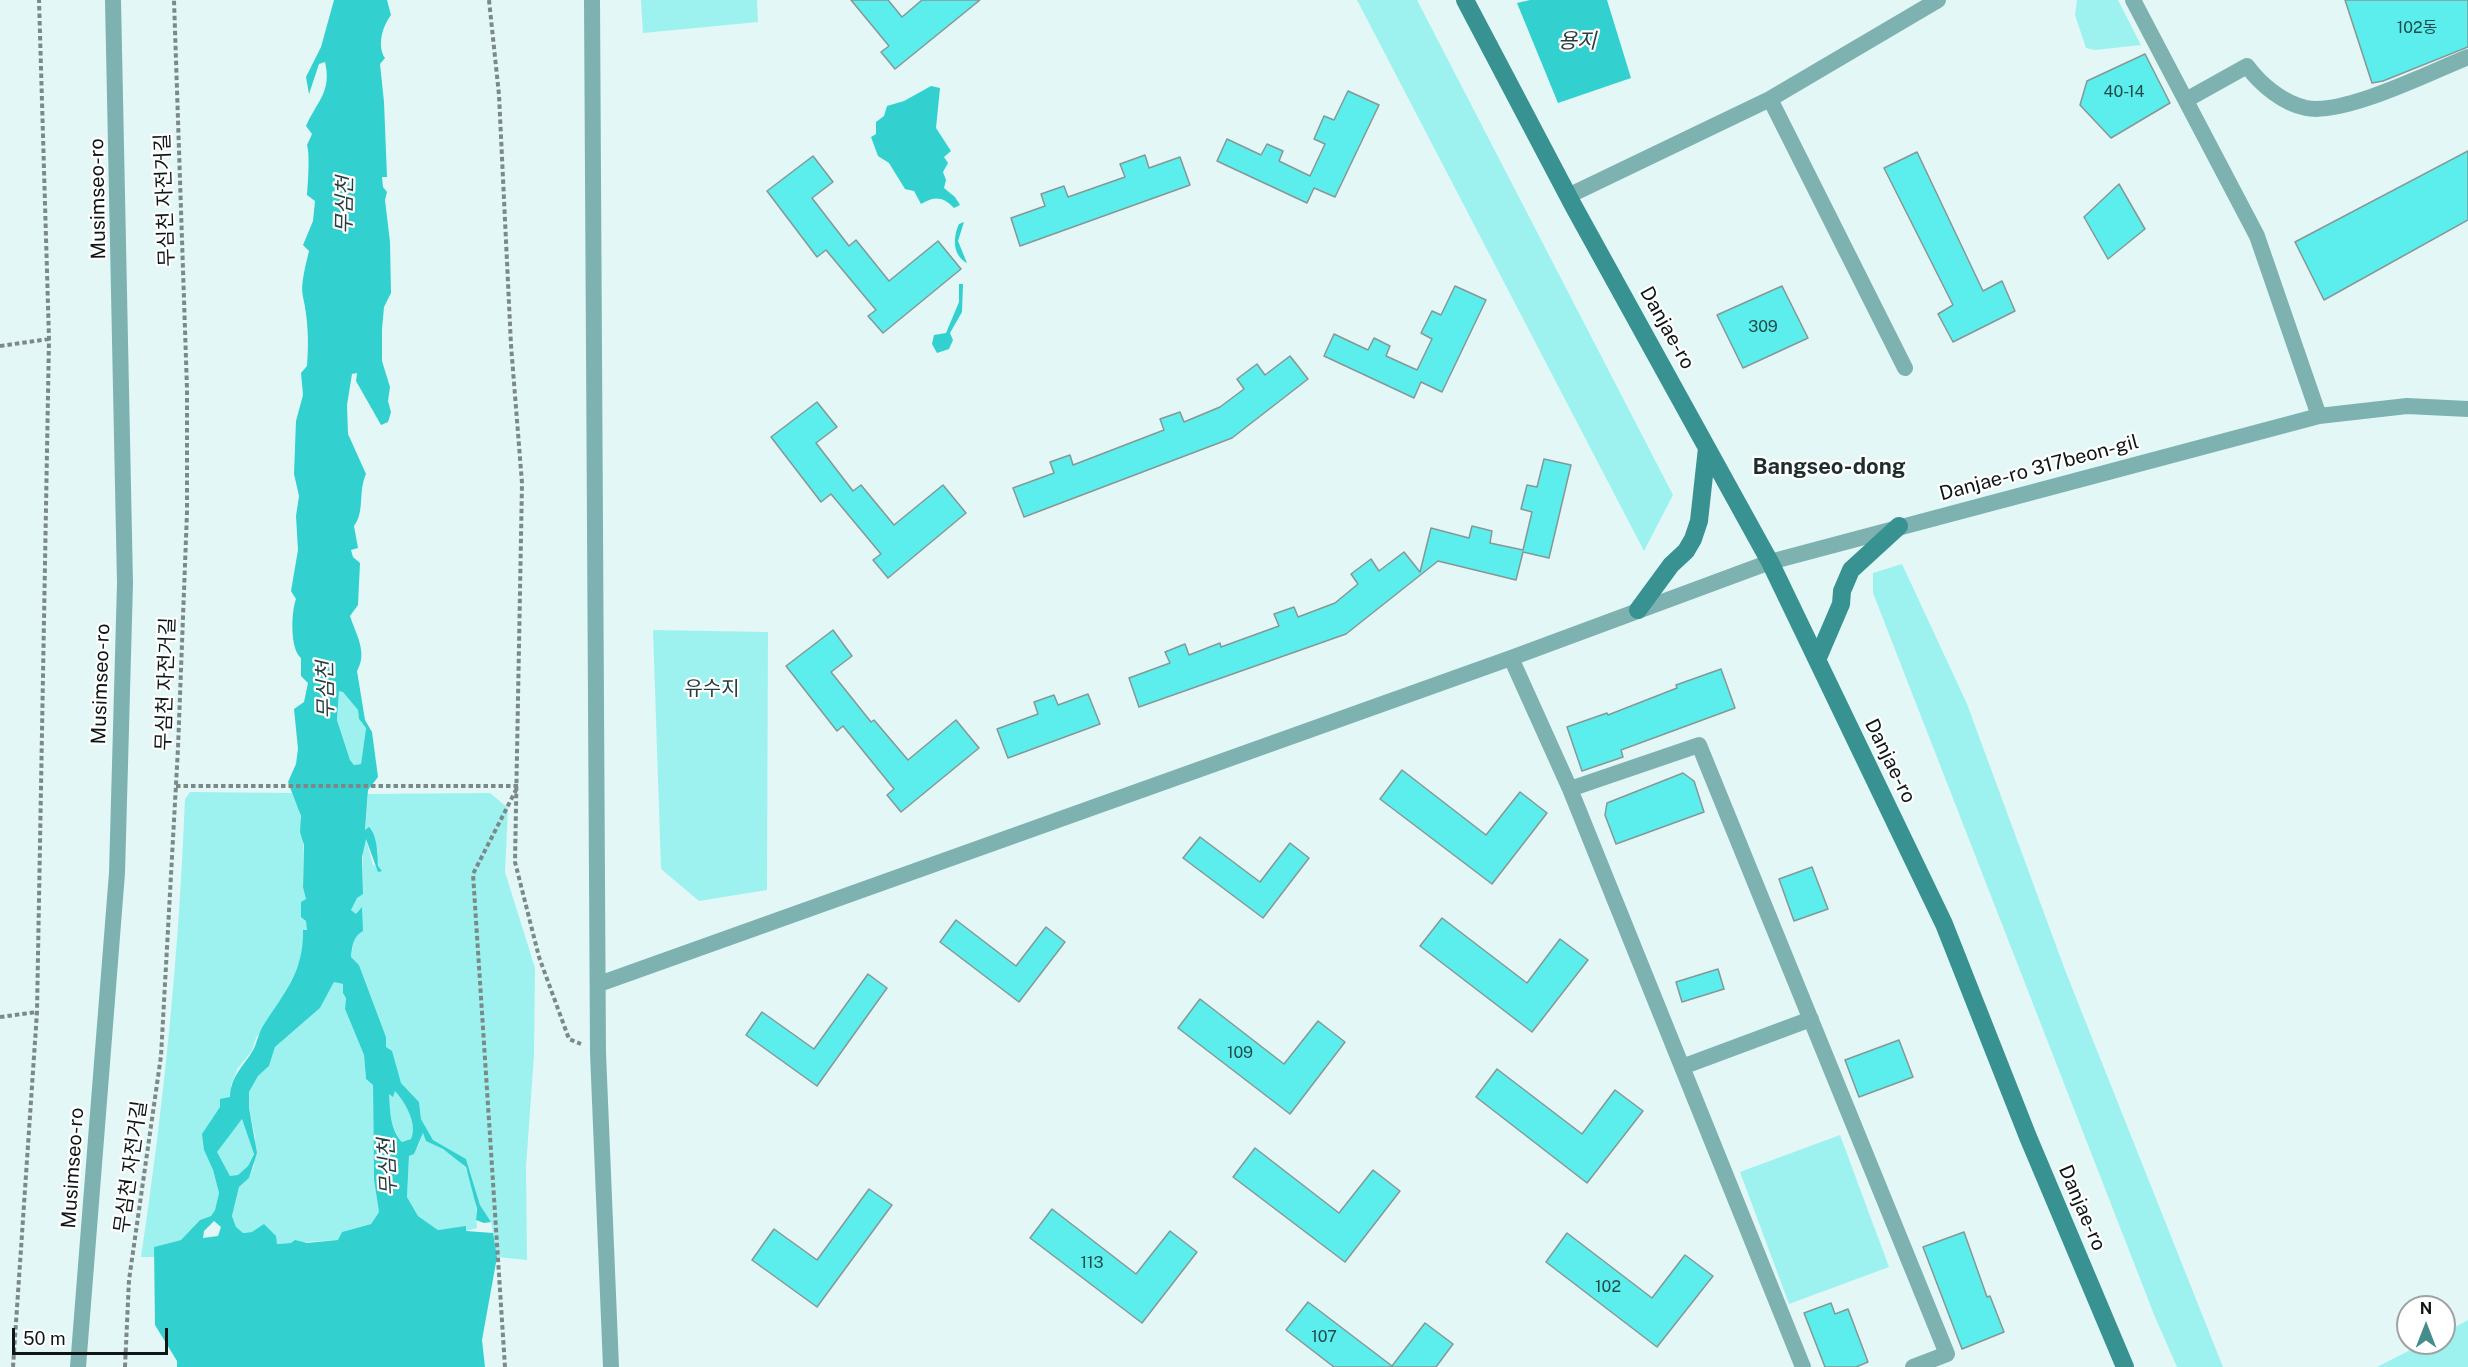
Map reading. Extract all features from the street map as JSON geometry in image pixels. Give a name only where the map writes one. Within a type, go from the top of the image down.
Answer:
[{"type":"street","name":"Musimseo-ro","points":[[78,1367],[117,873],[125,583],[113,0]]},
{"type":"street","points":[[592,0],[598,1053],[611,1367]]},
{"type":"street","name":"Danjae-ro","points":[[1465,0],[1568,196],[1770,562],[1944,924],[2028,1137],[2125,1367]]},
{"type":"street","points":[[1568,196],[1770,99],[1938,0]]},
{"type":"street","points":[[2133,0],[2257,236],[2319,416]]},
{"type":"street","points":[[2186,100],[2247,66],[2257,79],[2274,93],[2307,108],[2339,108],[2468,57]]},
{"type":"street","points":[[1770,99],[1905,368]]},
{"type":"street","name":"Danjae-ro 317beon-gil","points":[[599,984],[1510,658],[1770,562],[2319,416],[2407,406],[2468,409]]},
{"type":"street","points":[[1638,610],[1671,565],[1686,551],[1693,539],[1699,521],[1707,448]]},
{"type":"street","points":[[1817,660],[1841,604],[1842,591],[1851,570],[1899,526]]},
{"type":"street","points":[[1510,658],[1570,789],[1803,1367]]},
{"type":"street","points":[[1570,789],[1699,745],[1947,1354],[1913,1367]]},
{"type":"street","points":[[1682,1067],[1811,1019]]},
{"type":"path","points":[[13,1367],[38,1012],[49,339],[39,0]]},
{"type":"path","name":"무심천 자전거길","points":[[125,1367],[129,1280],[161,1056],[176,786],[187,479],[174,0]]},
{"type":"path","points":[[489,0],[499,95],[512,345],[522,483],[515,862],[539,957],[569,1039],[598,1053]]},
{"type":"path","points":[[0,346],[49,339]]},
{"type":"path","points":[[176,786],[518,786]]},
{"type":"path","points":[[505,1367],[473,874],[518,786]]},
{"type":"path","points":[[0,1017],[38,1012]]},
{"type":"green space","points":[[641,0],[757,0],[758,22],[643,33]]},
{"type":"green space","points":[[1357,0],[1417,0],[1673,495],[1644,551]]},
{"type":"green space","points":[[2077,0],[2118,0],[2141,45],[2095,50],[2086,48],[2075,15]]},
{"type":"green space","points":[[1902,564],[1967,704],[2065,970],[2223,1367],[2177,1367],[2155,1317],[1873,593],[1873,573]]},
{"type":"green space","name":"유수지","points":[[653,630],[768,632],[767,890],[699,901],[661,869]]},
{"type":"green space","points":[[339,691],[343,691],[358,710],[359,719],[366,728],[361,764],[354,765],[350,760],[337,720]]},
{"type":"green space","points":[[190,792],[292,793],[297,803],[302,826],[303,887],[307,930],[303,931],[303,953],[279,1007],[256,1038],[252,1051],[238,1068],[231,1085],[231,1097],[213,1118],[204,1150],[213,1170],[219,1193],[215,1210],[211,1216],[200,1220],[181,1240],[154,1247],[154,1257],[141,1257],[157,1143],[175,971],[185,799]]},
{"type":"green space","points":[[490,793],[508,808],[505,872],[535,968],[534,1055],[526,1167],[527,1260],[497,1257],[491,1222],[480,1205],[466,1159],[433,1140],[421,1119],[419,1102],[401,1083],[386,1047],[386,1037],[359,965],[351,957],[361,908],[356,915],[351,910],[357,897],[363,894],[363,841],[366,839],[373,865],[378,866],[378,852],[372,830],[365,831],[368,794]]},
{"type":"green space","points":[[334,982],[343,984],[346,998],[345,1009],[364,1055],[366,1079],[373,1085],[374,1180],[379,1212],[371,1224],[342,1232],[339,1240],[276,1244],[275,1240],[252,1232],[242,1233],[236,1227],[232,1216],[239,1187],[249,1178],[254,1166],[255,1136],[249,1108],[249,1092],[258,1076],[269,1066],[275,1047],[320,1008]]},
{"type":"green space","points":[[395,1090],[407,1107],[413,1127],[411,1139],[402,1142],[395,1131],[390,1113],[388,1093]]},
{"type":"green space","points":[[242,1119],[254,1153],[248,1166],[237,1176],[230,1176],[216,1152]]},
{"type":"green space","points":[[423,1133],[434,1144],[463,1164],[468,1172],[474,1190],[477,1228],[466,1231],[466,1227],[438,1230],[418,1216],[407,1197],[409,1155],[418,1146]]},
{"type":"green space","points":[[1840,1135],[1889,1267],[1789,1304],[1740,1172]]},
{"type":"green space","points":[[2468,1320],[2468,1367],[2377,1367],[2400,1355],[2456,1355],[2456,1326]]},
{"type":"water","name":"무심천","points":[[334,0],[387,0],[391,15],[382,36],[381,48],[385,58],[380,64],[387,177],[382,177],[383,187],[387,192],[385,200],[390,242],[391,293],[384,307],[382,361],[390,387],[388,401],[391,412],[388,422],[381,425],[356,381],[357,373],[352,374],[347,405],[348,434],[366,474],[359,514],[354,526],[358,548],[351,550],[353,557],[360,563],[358,605],[350,616],[361,650],[357,671],[365,720],[372,732],[378,777],[368,790],[365,830],[369,827],[374,834],[378,866],[382,871],[378,872],[366,839],[362,857],[363,894],[357,898],[351,910],[356,914],[362,907],[363,931],[355,939],[351,957],[359,965],[386,1037],[386,1047],[392,1051],[401,1083],[419,1102],[421,1119],[433,1140],[466,1159],[480,1205],[491,1222],[484,1223],[476,1220],[477,1209],[466,1167],[443,1149],[426,1141],[423,1133],[414,1154],[409,1156],[407,1197],[418,1216],[438,1230],[466,1226],[466,1231],[493,1233],[497,1257],[482,1340],[485,1367],[177,1367],[177,1361],[155,1325],[154,1247],[181,1240],[200,1220],[211,1216],[215,1210],[219,1193],[213,1170],[204,1150],[202,1134],[220,1107],[220,1099],[230,1097],[235,1078],[291,981],[300,958],[303,930],[307,930],[306,921],[301,917],[301,902],[306,899],[303,887],[304,845],[300,832],[301,816],[288,782],[296,764],[298,749],[294,709],[304,702],[308,683],[301,676],[301,658],[293,639],[292,621],[296,599],[291,591],[298,550],[296,516],[299,496],[294,474],[296,421],[303,395],[301,373],[307,366],[308,348],[302,287],[309,251],[303,245],[313,221],[315,201],[307,195],[309,162],[307,145],[312,134],[306,126],[325,89],[327,72],[325,62],[319,64],[309,94],[306,77],[321,47]],"holes":[[[339,691],[343,692],[358,710],[359,719],[366,728],[361,764],[354,765],[350,760],[337,720]],[[334,982],[343,984],[343,993],[346,998],[345,1009],[364,1055],[366,1079],[373,1085],[374,1180],[379,1212],[371,1224],[342,1232],[338,1240],[307,1243],[295,1240],[291,1243],[277,1244],[276,1236],[264,1224],[252,1232],[243,1233],[236,1227],[232,1216],[239,1187],[249,1178],[257,1153],[249,1108],[249,1092],[258,1076],[269,1066],[275,1047],[320,1008]],[[395,1091],[403,1101],[412,1120],[411,1139],[402,1142],[391,1120],[389,1094],[393,1097]],[[242,1119],[254,1154],[248,1166],[238,1175],[230,1176],[217,1152]],[[214,1221],[221,1227],[218,1236],[203,1238],[204,1231]]]},
{"type":"water","name":"용지","points":[[1530,0],[1607,0],[1631,78],[1558,103],[1517,3]]},
{"type":"water","points":[[931,86],[940,88],[936,128],[951,151],[944,157],[948,163],[943,172],[946,180],[944,188],[955,197],[960,205],[954,208],[938,198],[921,204],[914,191],[905,189],[889,163],[878,156],[871,137],[876,134],[876,122],[884,116],[887,106],[904,101]]},
{"type":"water","points":[[964,222],[958,241],[967,263],[956,251],[955,245],[957,229],[959,224]]},
{"type":"water","points":[[959,284],[963,284],[962,312],[950,333],[953,340],[949,349],[937,353],[932,344],[934,335],[946,333],[959,302]]},
{"type":"building","points":[[851,0],[888,0],[902,17],[922,0],[980,0],[895,69],[881,52],[889,46]]},
{"type":"building","points":[[2345,0],[2468,0],[2468,47],[2383,81],[2372,83]]},
{"type":"building","points":[[2145,54],[2170,103],[2111,138],[2080,105],[2087,81]]},
{"type":"building","points":[[1348,91],[1379,105],[1335,197],[1314,188],[1307,203],[1217,161],[1227,139],[1261,155],[1267,144],[1283,151],[1279,161],[1310,176],[1325,144],[1314,139],[1324,116],[1334,120]]},
{"type":"building","points":[[2468,151],[2468,220],[2324,300],[2295,242]]},
{"type":"building","points":[[1917,152],[1983,291],[2002,281],[2015,311],[1953,342],[1938,314],[1953,305],[1884,168]]},
{"type":"building","points":[[1145,155],[1149,168],[1180,157],[1190,185],[1020,246],[1011,218],[1045,206],[1041,194],[1064,186],[1068,197],[1125,177],[1120,164]]},
{"type":"building","points":[[813,156],[833,182],[812,198],[849,246],[856,240],[889,281],[938,241],[961,269],[883,333],[868,316],[876,310],[826,250],[817,257],[767,191]]},
{"type":"building","points":[[2119,184],[2145,229],[2108,259],[2084,217]]},
{"type":"building","points":[[1455,286],[1486,300],[1442,392],[1421,382],[1414,398],[1324,356],[1334,334],[1368,350],[1374,338],[1390,346],[1386,356],[1417,370],[1432,339],[1421,333],[1432,311],[1441,315]]},
{"type":"building","points":[[1782,286],[1808,338],[1743,368],[1717,315]]},
{"type":"building","points":[[1290,356],[1308,379],[1232,438],[1024,517],[1013,488],[1054,473],[1050,462],[1070,455],[1073,465],[1164,430],[1160,419],[1180,412],[1184,422],[1220,407],[1244,389],[1237,379],[1257,364],[1265,375]]},
{"type":"building","points":[[817,402],[837,427],[816,443],[853,491],[861,485],[894,525],[943,485],[966,513],[888,578],[873,560],[881,554],[831,494],[821,502],[771,437]]},
{"type":"building","points":[[1544,459],[1571,465],[1549,558],[1523,552],[1516,580],[1438,561],[1346,634],[1139,707],[1129,678],[1170,663],[1165,652],[1185,644],[1189,655],[1220,643],[1221,647],[1279,626],[1274,614],[1294,607],[1298,617],[1335,603],[1358,584],[1351,574],[1371,559],[1379,571],[1404,552],[1420,572],[1431,528],[1469,538],[1472,526],[1492,531],[1490,543],[1523,550],[1532,512],[1521,509],[1527,485],[1537,487]]},
{"type":"building","points":[[833,630],[852,656],[831,672],[871,722],[874,720],[908,760],[956,720],[979,748],[901,812],[887,795],[894,789],[843,726],[837,731],[786,666]]},
{"type":"building","points":[[1721,669],[1735,708],[1621,750],[1623,757],[1582,771],[1567,727],[1607,713],[1608,715],[1677,688],[1676,685]]},
{"type":"building","points":[[1088,694],[1100,724],[1008,758],[997,729],[1038,714],[1034,702],[1054,695],[1058,705]]},
{"type":"building","points":[[1402,770],[1486,835],[1520,792],[1547,813],[1492,884],[1380,799]]},
{"type":"building","points":[[1683,773],[1694,781],[1704,812],[1616,844],[1605,815],[1607,803]]},
{"type":"building","points":[[1200,837],[1260,882],[1290,843],[1309,858],[1263,918],[1183,858]]},
{"type":"building","points":[[1812,867],[1828,909],[1794,921],[1779,879]]},
{"type":"building","points":[[1442,918],[1527,983],[1560,939],[1588,960],[1532,1032],[1420,946]]},
{"type":"building","points":[[956,920],[1016,966],[1046,927],[1065,942],[1019,1002],[940,942]]},
{"type":"building","points":[[1718,969],[1724,989],[1682,1002],[1676,982]]},
{"type":"building","points":[[868,974],[887,988],[817,1086],[746,1035],[762,1012],[814,1049]]},
{"type":"building","points":[[1200,999],[1284,1064],[1318,1021],[1345,1042],[1290,1114],[1178,1028]]},
{"type":"building","points":[[1899,1040],[1913,1077],[1859,1097],[1845,1060]]},
{"type":"building","points":[[1497,1069],[1582,1134],[1615,1090],[1643,1111],[1587,1183],[1476,1097]]},
{"type":"building","points":[[1255,1148],[1339,1213],[1373,1170],[1400,1191],[1345,1262],[1233,1177]]},
{"type":"building","points":[[869,1189],[892,1205],[817,1307],[752,1260],[774,1229],[817,1260]]},
{"type":"building","points":[[1052,1209],[1136,1274],[1170,1231],[1197,1252],[1142,1323],[1030,1238]]},
{"type":"building","points":[[1964,1232],[1987,1297],[1990,1296],[2004,1332],[1962,1349],[1923,1247]]},
{"type":"building","points":[[1567,1233],[1652,1298],[1685,1255],[1713,1276],[1657,1347],[1546,1262]]},
{"type":"building","points":[[1308,1302],[1392,1366],[1425,1323],[1453,1344],[1436,1367],[1334,1367],[1286,1330]]},
{"type":"building","points":[[1831,1303],[1835,1314],[1848,1309],[1868,1362],[1856,1367],[1825,1367],[1804,1313]]},
{"type":"district","name":"Bangseo-dong","points":[[1829,467]]}]
